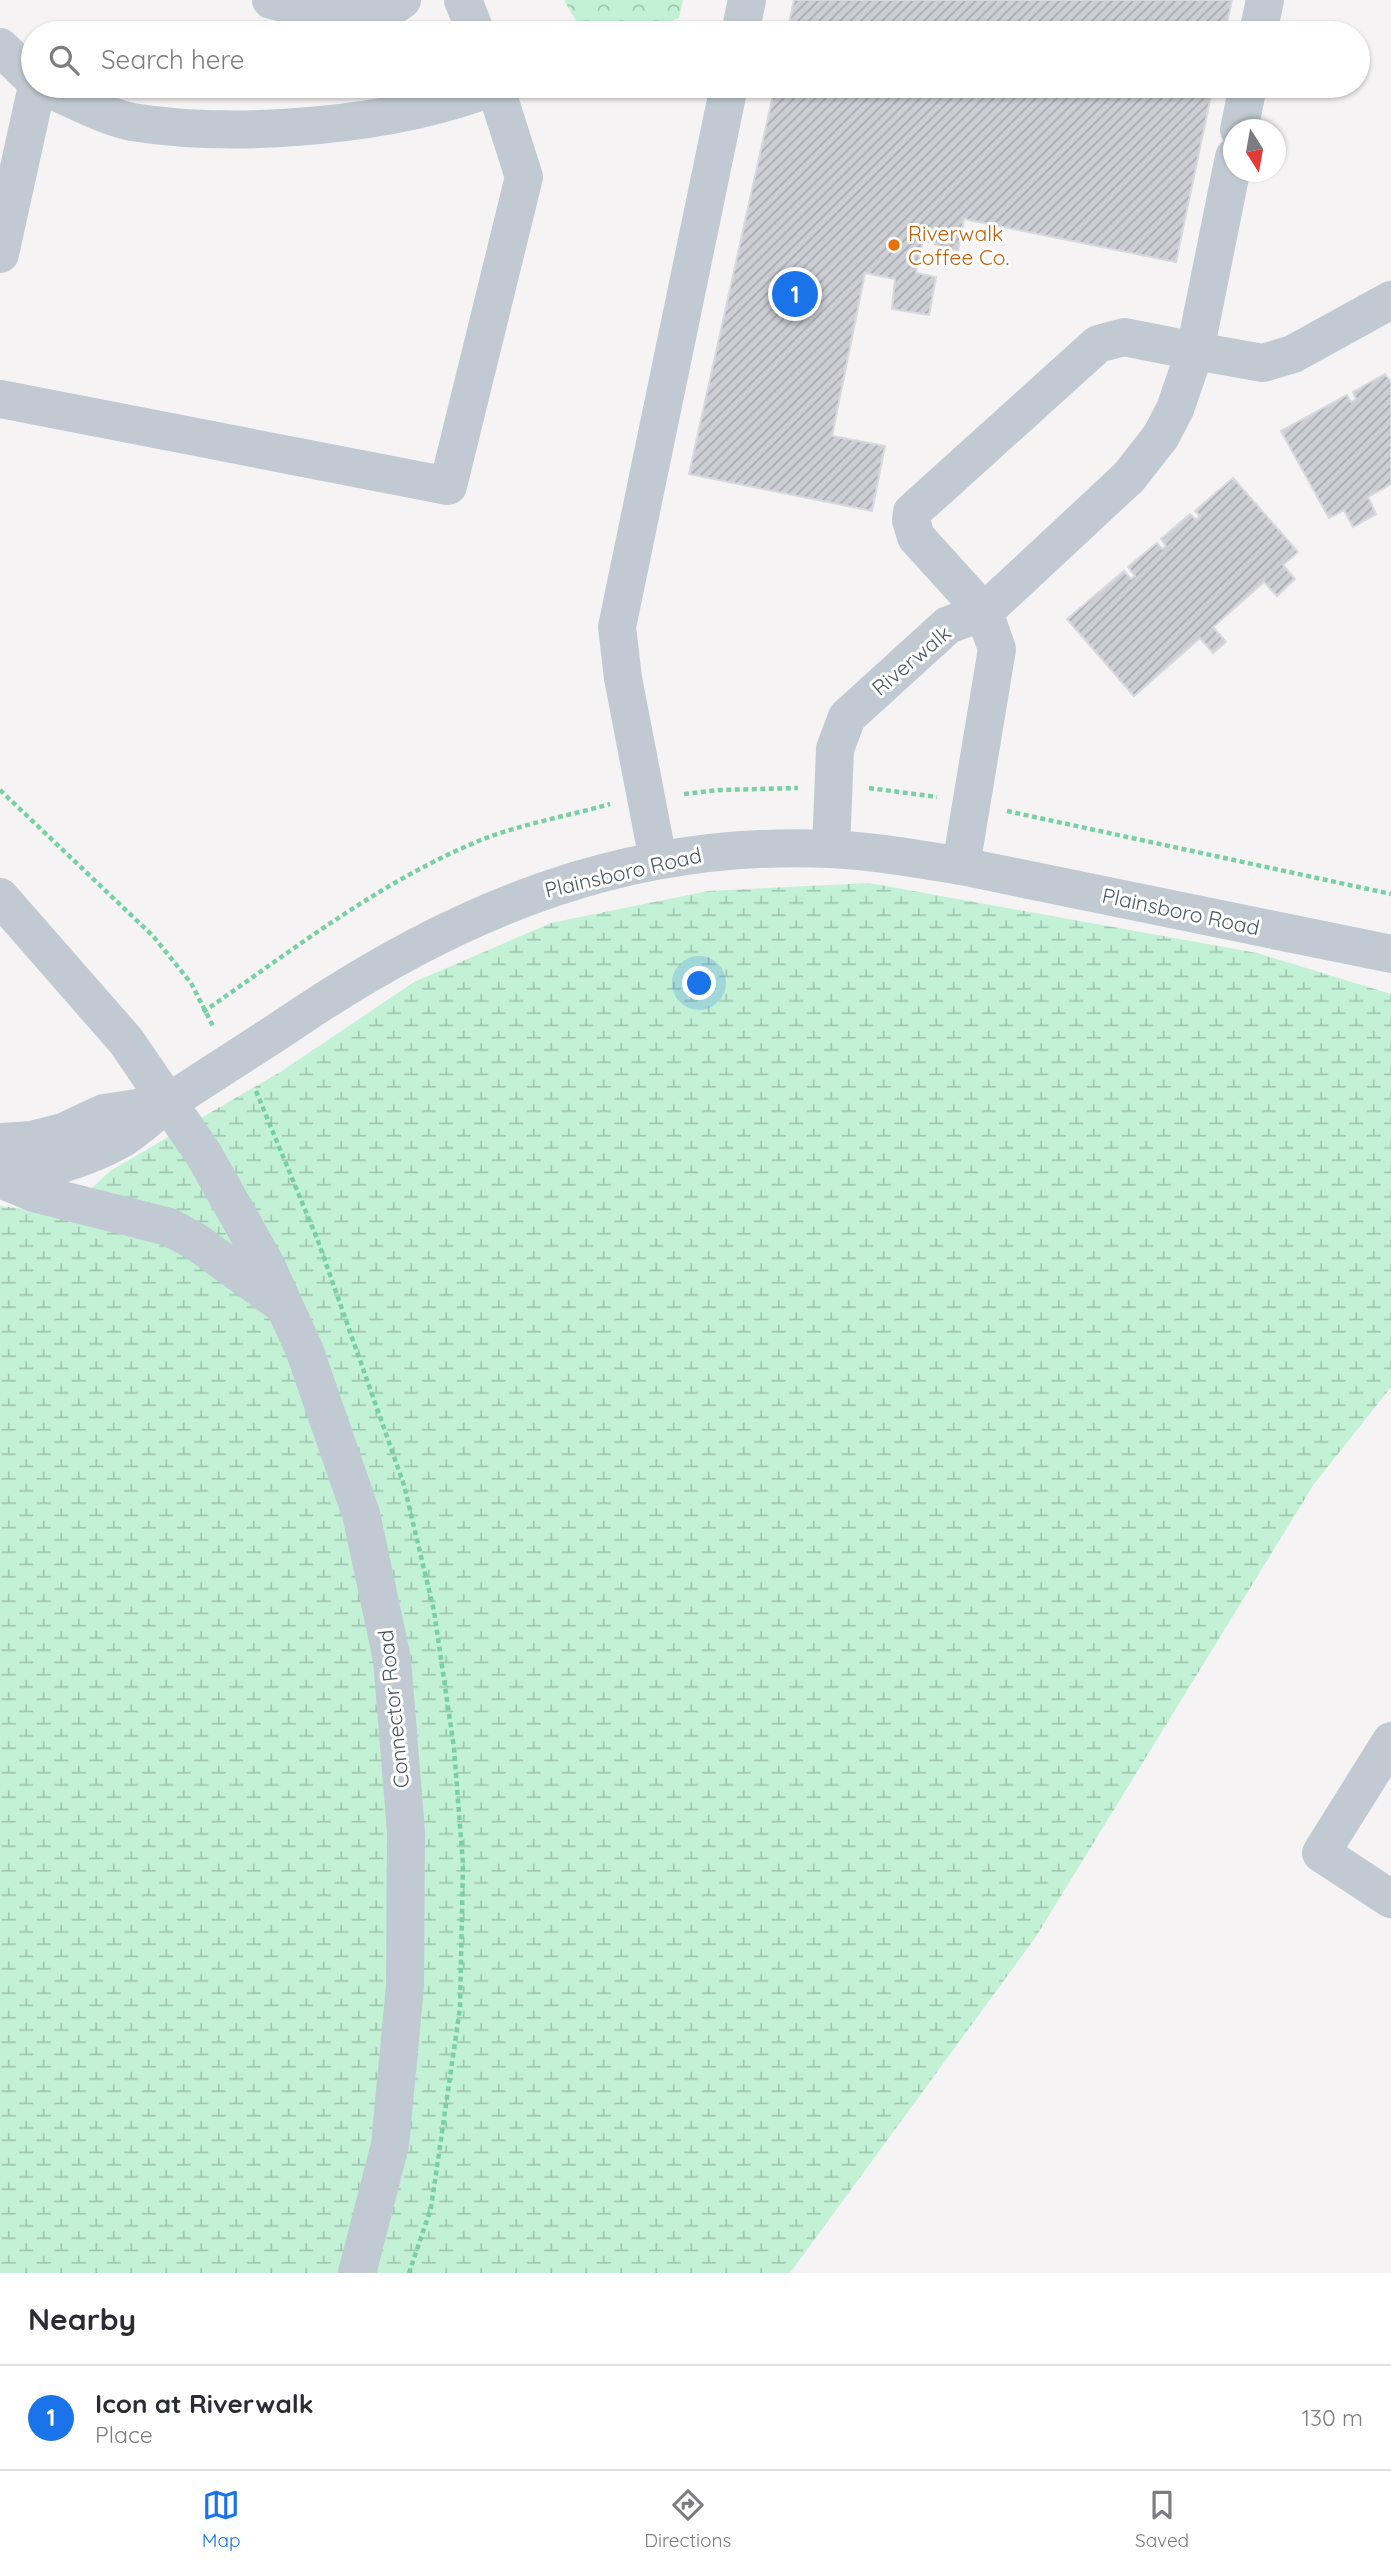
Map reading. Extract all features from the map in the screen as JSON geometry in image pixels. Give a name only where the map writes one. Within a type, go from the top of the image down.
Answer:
[{"type":"street","points":[[271,0],[360,17],[387,10],[401,0]]},
{"type":"street","points":[[463,0],[471,21]]},
{"type":"street","points":[[743,21],[747,0]]},
{"type":"street","points":[[1261,21],[1265,0]]},
{"type":"street","points":[[0,47],[21,67]]},
{"type":"street","points":[[0,254],[34,98]]},
{"type":"street","points":[[72,98],[130,122],[227,129],[326,126],[419,108],[454,98]]},
{"type":"street","points":[[0,398],[448,486],[524,177],[499,98]]},
{"type":"street","points":[[658,860],[623,678],[617,627],[727,98]]},
{"type":"street","points":[[1241,119],[1246,98]]},
{"type":"street","points":[[984,612],[1129,477],[1147,456],[1175,409],[1195,351],[1229,182]]},
{"type":"street","points":[[961,866],[997,649],[984,612],[916,537],[911,520],[917,506],[1098,344],[1124,337],[1263,363],[1293,354],[1391,300]]},
{"type":"street","name":"Riverwalk","points":[[831,849],[834,761],[840,730],[847,717],[948,625],[984,612]]},
{"type":"street","name":"Plainsboro Road","points":[[1,1179],[76,1159],[118,1141],[169,1103],[353,981],[419,944],[532,893],[658,860],[713,852],[831,849],[961,866],[1391,954]]},
{"type":"street","points":[[0,897],[126,1041],[169,1103],[104,1113],[64,1132],[32,1140],[0,1142]]},
{"type":"street","name":"Connector Road","points":[[169,1103],[237,1212],[266,1265],[304,1349],[361,1514],[392,1659],[406,1832],[405,1986],[390,2145],[357,2273]]},
{"type":"street","points":[[1,1179],[34,1193],[169,1227],[195,1241],[284,1307]]},
{"type":"street","points":[[1391,1741],[1321,1853],[1391,1899]]},
{"type":"green space","points":[[564,0],[683,0],[679,18],[671,21],[576,21]]},
{"type":"green space","points":[[869,883],[1257,953],[1391,994],[1391,1387],[1314,1484],[1035,1938],[790,2273],[0,2273],[0,1206],[64,1214],[110,1171],[282,1071],[414,982],[551,923],[708,891]]},
{"type":"building","points":[[794,0],[1232,0],[1228,21],[790,21]]},
{"type":"building","points":[[772,98],[1210,98],[1176,262],[964,219],[958,251],[927,242],[924,235],[916,273],[936,277],[929,315],[892,309],[895,279],[865,273],[832,436],[885,446],[872,511],[689,474]]},
{"type":"building","points":[[1385,374],[1391,382],[1391,484],[1368,497],[1376,514],[1353,527],[1344,510],[1329,518],[1281,431],[1347,395],[1351,402],[1356,399],[1353,392]]},
{"type":"building","points":[[1233,478],[1298,552],[1283,565],[1295,579],[1277,596],[1264,582],[1213,627],[1226,642],[1213,653],[1200,638],[1134,696],[1067,619],[1124,571],[1131,579],[1135,576],[1128,567],[1157,543],[1162,549],[1166,546],[1161,539],[1190,514],[1196,520],[1200,516],[1195,511]]},
{"type":"place","name":"Riverwalk Coffee Co.","points":[[894,245]]},
{"type":"place","name":"Icon at Riverwalk","points":[[795,294]]}]
